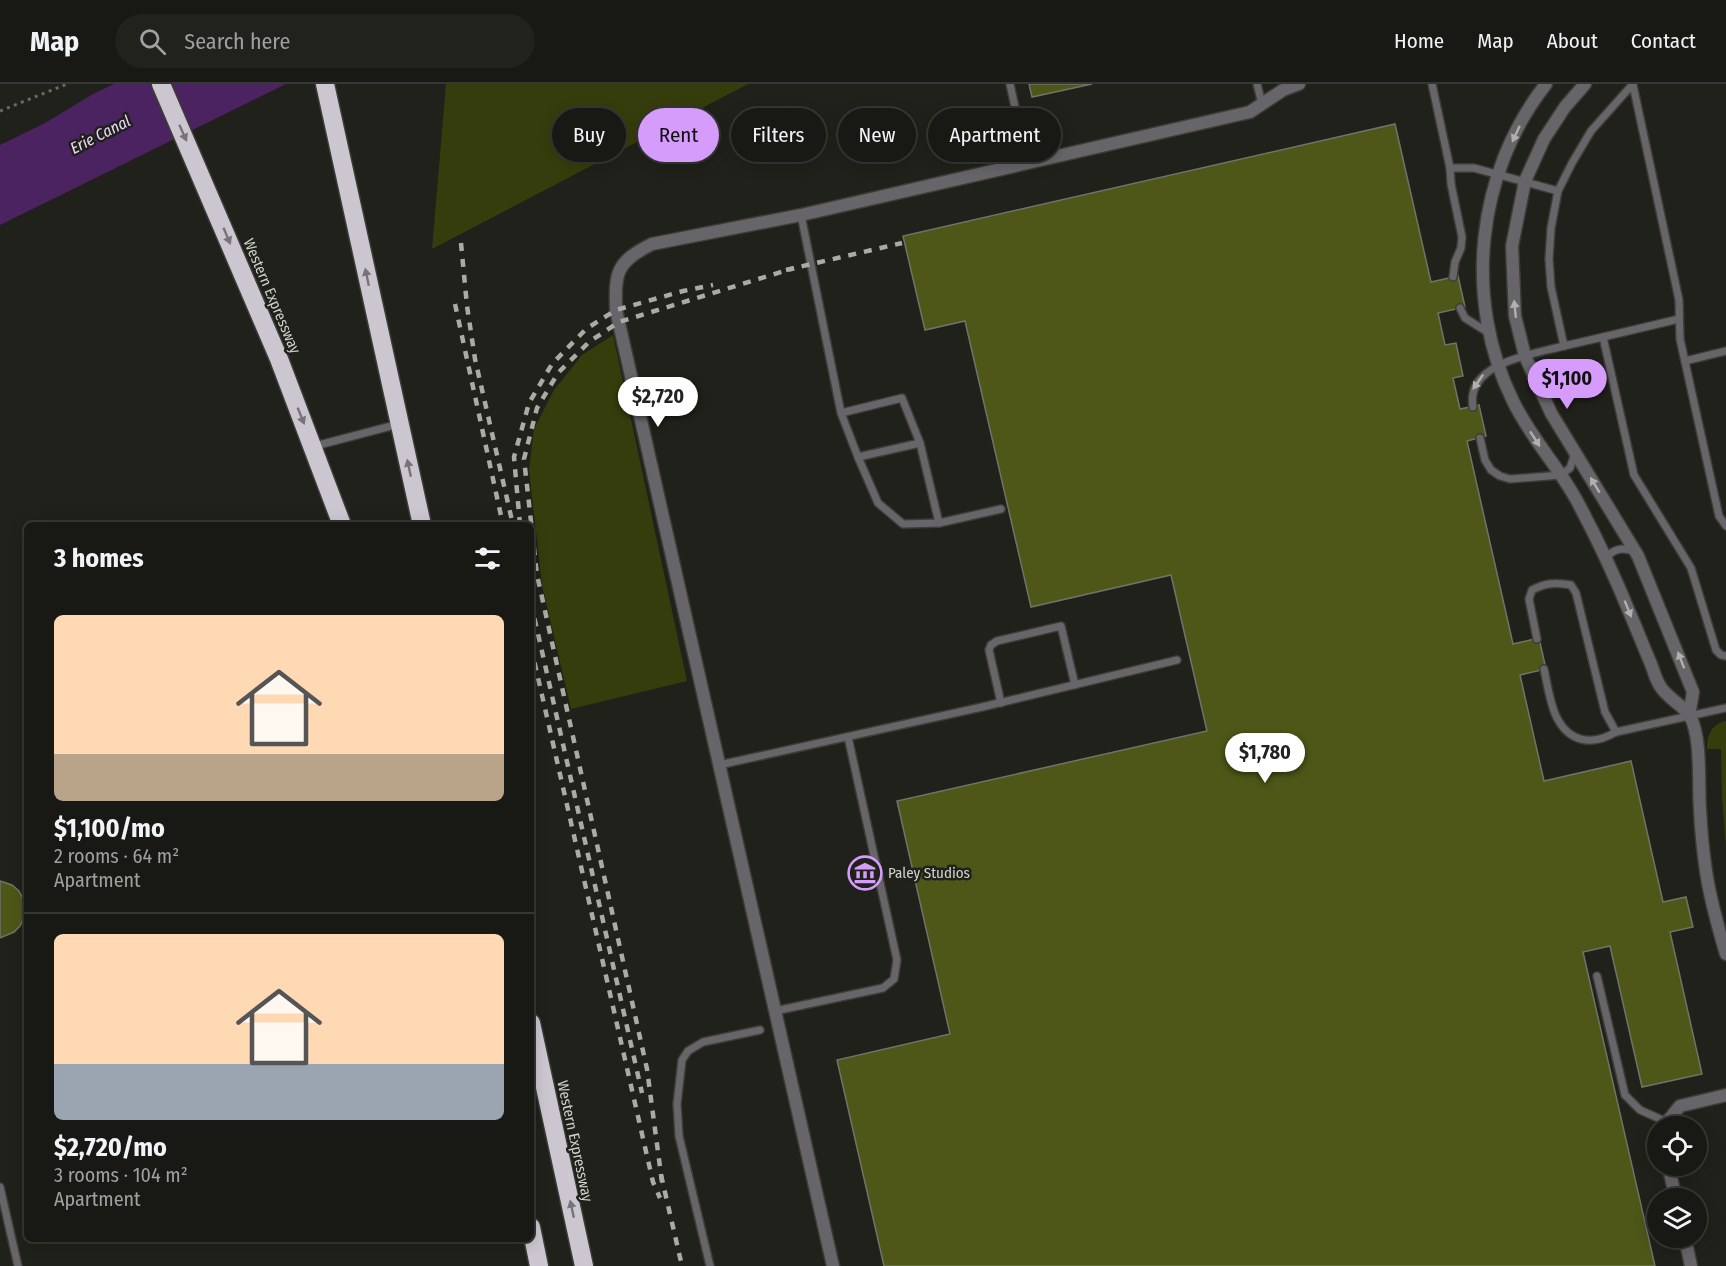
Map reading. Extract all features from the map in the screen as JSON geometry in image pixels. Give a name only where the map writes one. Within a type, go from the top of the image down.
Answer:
[{"type":"highway","name":"Western Expressway","points":[[161,84],[279,358],[341,522]]},
{"type":"highway","points":[[325,84],[421,522]]},
{"type":"highway","name":"Western Expressway","points":[[534,1037],[584,1266]]},
{"type":"highway","points":[[534,1240],[540,1266]]},
{"type":"street","points":[[832,1266],[616,310],[615,291],[619,269],[632,254],[652,244],[801,215],[1250,112],[1283,90],[1299,84]]},
{"type":"street","points":[[1546,84],[1533,101],[1518,128],[1497,174],[1487,213],[1483,286],[1489,333],[1497,366],[1513,402],[1575,498],[1606,557],[1660,688],[1689,716],[1695,733],[1697,749],[1706,871],[1714,912],[1726,954]]},
{"type":"street","points":[[1585,84],[1565,107],[1544,139],[1525,181],[1512,246],[1515,316],[1525,356],[1551,413],[1636,552],[1693,692],[1689,716]]},
{"type":"street","points":[[1673,1116],[1680,1106],[1726,1095]]},
{"type":"street","points":[[1687,1248],[1691,1266]]},
{"type":"lane","points":[[1010,84],[1027,163]]},
{"type":"lane","points":[[1257,84],[1262,104]]},
{"type":"lane","points":[[1432,84],[1462,237],[1453,277]]},
{"type":"lane","points":[[1564,346],[1551,287],[1549,258],[1551,228],[1558,191],[1591,131],[1633,85]]},
{"type":"lane","points":[[1633,85],[1679,300],[1680,339],[1719,516],[1726,526]]},
{"type":"lane","points":[[1450,168],[1474,168],[1558,191]]},
{"type":"lane","points":[[801,215],[842,413],[878,503],[903,524],[939,523],[1001,509]]},
{"type":"lane","points":[[1460,308],[1466,318],[1489,333]]},
{"type":"lane","points":[[1473,407],[1473,387],[1487,372],[1497,366],[1525,356],[1679,319]]},
{"type":"lane","points":[[1603,337],[1634,475],[1691,568],[1716,650],[1726,656]]},
{"type":"lane","points":[[1685,361],[1726,351]]},
{"type":"lane","points":[[842,413],[902,399],[920,443],[939,523]]},
{"type":"lane","points":[[313,446],[399,424]]},
{"type":"lane","points":[[1480,438],[1485,460],[1491,470],[1510,479],[1561,475],[1570,468],[1575,453]]},
{"type":"lane","points":[[858,457],[920,443]]},
{"type":"lane","points":[[1606,557],[1624,548],[1636,552]]},
{"type":"lane","points":[[1537,639],[1529,599],[1532,590],[1544,584],[1570,585],[1576,593],[1605,712],[1616,732]]},
{"type":"lane","points":[[1001,703],[989,650],[991,645],[997,641],[1061,626],[1075,685]]},
{"type":"lane","points":[[719,765],[1001,703],[1177,660]]},
{"type":"lane","points":[[1544,669],[1556,716],[1565,729],[1584,741],[1594,741],[1616,732],[1726,708]]},
{"type":"lane","points":[[775,1011],[883,988],[894,979],[897,960],[848,737]]},
{"type":"lane","points":[[1597,976],[1625,1095],[1640,1110],[1652,1116]]},
{"type":"lane","points":[[710,1266],[679,1136],[677,1104],[682,1060],[688,1051],[703,1042],[760,1030]]},
{"type":"lane","points":[[0,1187],[18,1266]]},
{"type":"path","points":[[0,111],[67,84]]},
{"type":"green space","points":[[446,84],[748,84],[702,108],[638,108],[638,141],[626,148],[626,108],[552,108],[552,162],[599,162],[432,249]]},
{"type":"green space","points":[[613,335],[687,681],[571,709],[542,585],[529,470],[534,429],[554,390],[582,355]]},
{"type":"green space","points":[[1725,721],[1726,848],[1721,749],[1707,749],[1711,731],[1716,725]]},
{"type":"water","name":"Erie Canal","points":[[114,84],[286,84],[0,225],[0,145],[45,123]]},
{"type":"building","points":[[1029,84],[1092,84],[1032,97]]},
{"type":"building","points":[[1395,124],[1431,282],[1458,276],[1465,307],[1438,313],[1445,345],[1456,343],[1463,376],[1453,378],[1460,409],[1479,405],[1486,436],[1467,441],[1513,644],[1539,638],[1546,669],[1520,675],[1544,781],[1631,761],[1663,902],[1686,897],[1693,927],[1670,932],[1702,1074],[1642,1087],[1610,946],[1583,952],[1647,1231],[1647,1248],[1651,1248],[1655,1266],[884,1266],[837,1060],[950,1034],[897,801],[1207,731],[1171,575],[1031,607],[965,321],[925,330],[903,236]]},
{"type":"building","points":[[0,881],[12,885],[19,891],[24,904],[24,917],[14,932],[0,938]]},
{"type":"railway","points":[[461,243],[475,359],[512,522]]},
{"type":"railway","points":[[786,270],[902,243]]},
{"type":"railway","points":[[531,522],[524,459],[537,408],[558,373],[589,342],[619,322],[794,268]]},
{"type":"railway","points":[[520,522],[514,457],[529,403],[552,364],[586,329],[616,310],[713,285]]},
{"type":"railway","points":[[455,304],[502,522]]},
{"type":"railway","points":[[534,548],[537,575],[647,1069],[662,1182]]},
{"type":"railway","points":[[534,616],[642,1093]]},
{"type":"railway","points":[[534,660],[653,1182],[660,1198]]},
{"type":"railway","points":[[661,1175],[682,1266]]},
{"type":"place","name":"Paley Studios","points":[[865,873]]}]
